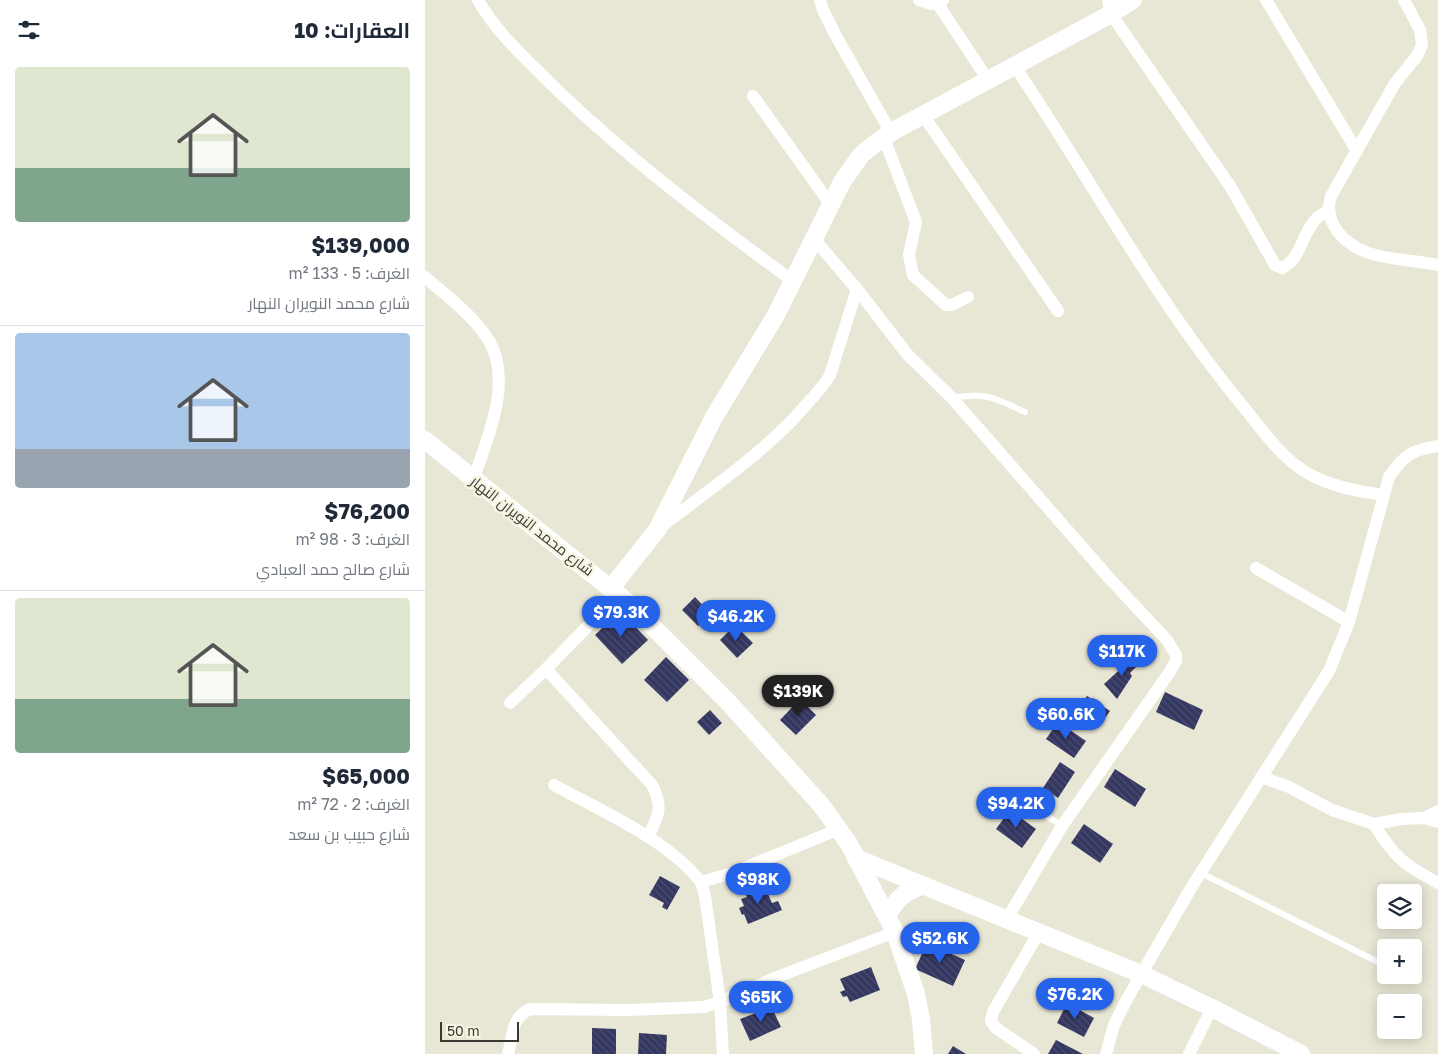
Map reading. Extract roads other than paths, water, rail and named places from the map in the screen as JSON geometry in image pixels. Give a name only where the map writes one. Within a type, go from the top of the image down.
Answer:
[{"type":"street","points":[[478,0],[486,13],[518,52],[603,133],[661,182],[793,281]]},
{"type":"street","points":[[820,0],[823,10],[887,135],[915,222],[909,255],[913,275],[946,305],[952,305],[968,297]]},
{"type":"street","points":[[919,0],[931,4],[940,2],[988,80]]},
{"type":"street","points":[[510,703],[546,670],[615,591],[657,530],[713,417],[763,338],[842,182],[856,162],[875,143],[887,135],[988,80],[1109,7],[1133,0]]},
{"type":"street","points":[[1266,0],[1357,151]]},
{"type":"street","points":[[1404,0],[1420,30],[1422,45],[1417,56],[1395,83],[1331,196],[1329,211],[1331,222],[1342,237],[1365,252],[1438,265]]},
{"type":"street","points":[[1109,7],[1230,186],[1275,265],[1282,268],[1290,262],[1315,218],[1321,213],[1329,211]]},
{"type":"street","points":[[1014,65],[1056,126],[1145,270],[1195,344],[1217,375],[1269,438],[1289,459],[1304,471],[1353,491],[1383,495]]},
{"type":"street","points":[[753,96],[831,205]]},
{"type":"street","points":[[923,115],[1058,311]]},
{"type":"street","points":[[814,239],[857,289],[907,354],[952,398],[1110,579],[1167,640],[1176,655],[1176,661],[1169,673],[1062,826],[1007,919]]},
{"type":"street","points":[[425,277],[471,318],[487,336],[498,363],[500,374],[499,392],[490,432],[473,480]]},
{"type":"street","points":[[657,530],[788,426],[822,386],[830,375],[857,289]]},
{"type":"street","name":"شارع محمد النويران النهار","points":[[425,440],[615,591],[680,652],[803,784],[839,829],[895,932],[916,994],[921,1019],[924,1054]]},
{"type":"street","points":[[1106,1054],[1114,1025],[1141,974],[1201,872],[1329,671],[1349,622],[1367,562],[1389,476],[1409,454],[1438,446]]},
{"type":"street","points":[[1255,568],[1349,622]]},
{"type":"street","points":[[546,670],[652,785],[656,792],[660,811],[648,837]]},
{"type":"street","points":[[1261,777],[1289,787],[1332,810],[1374,824],[1402,819],[1424,818],[1438,822]]},
{"type":"street","points":[[554,785],[648,837],[691,869],[701,882],[705,896],[720,1002],[723,1054]]},
{"type":"street","points":[[1424,818],[1438,811]]},
{"type":"street","points":[[1374,824],[1384,841],[1397,857],[1413,870],[1438,883]]},
{"type":"street","points":[[701,882],[732,873],[839,829]]},
{"type":"street","points":[[856,858],[1141,974],[1301,1054]]},
{"type":"street","points":[[887,916],[893,905],[906,892],[924,885]]},
{"type":"street","points":[[509,1054],[517,1019],[530,1009],[629,1010],[704,1007],[895,932]]},
{"type":"street","points":[[1034,1054],[996,1028],[991,1022],[993,1012],[1039,932]]},
{"type":"street","points":[[1189,1054],[1212,1008]]},
{"type":"lane","points":[[952,398],[982,395],[994,398],[1025,412]]},
{"type":"lane","points":[[1013,794],[1062,826]]},
{"type":"lane","points":[[1201,872],[1377,961]]}]
